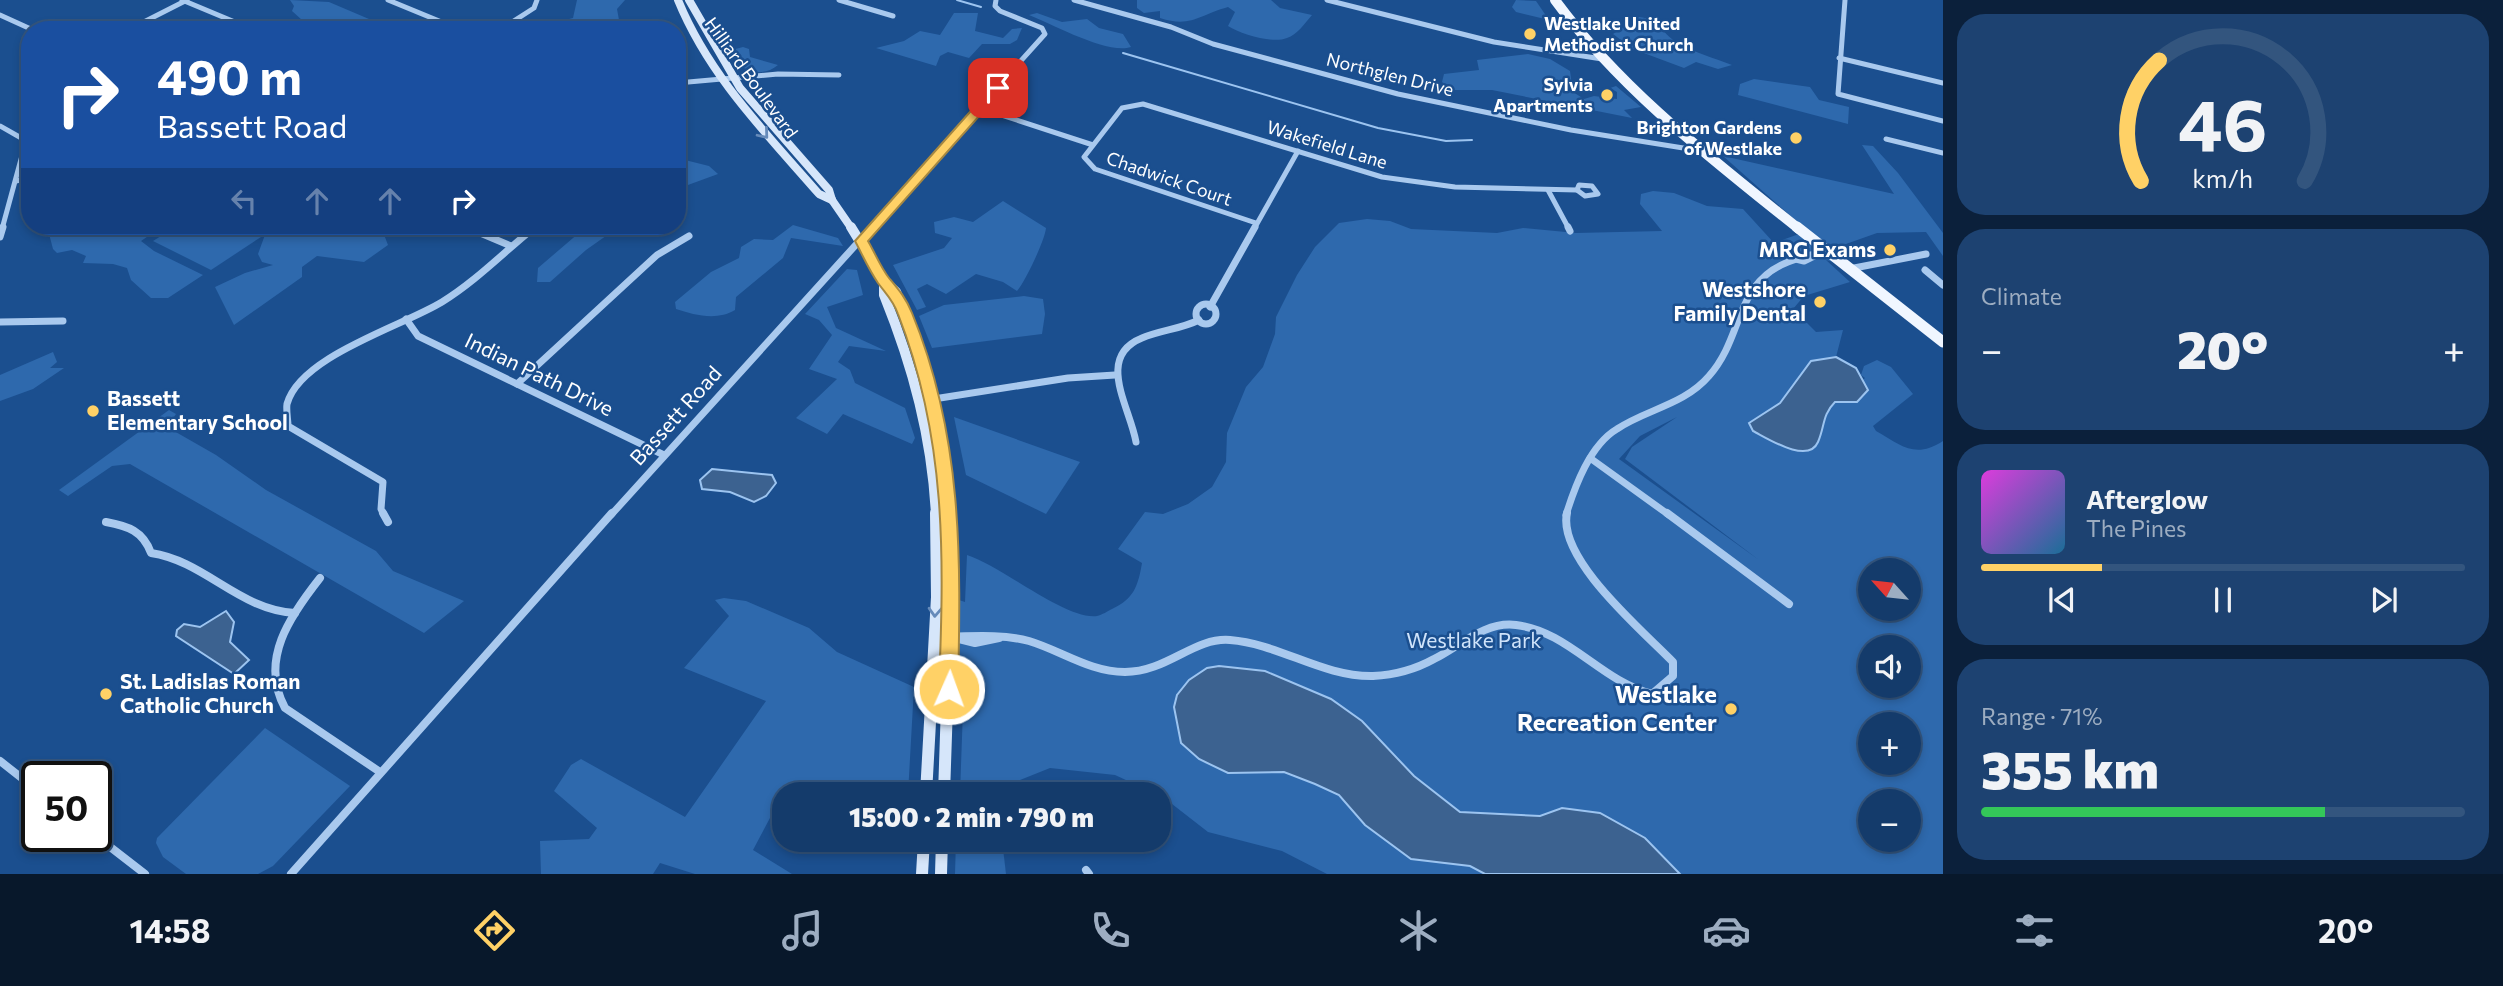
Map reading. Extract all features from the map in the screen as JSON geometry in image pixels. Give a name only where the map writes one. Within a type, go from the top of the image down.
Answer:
[{"type":"main road","name":"Hilliard Boulevard","points":[[678,0],[690,29],[774,145],[819,194],[832,200],[861,241],[884,281],[884,295],[927,400],[950,506],[951,637],[945,782]]},
{"type":"main road","name":"Hilliard Boulevard","points":[[689,0],[727,79]]},
{"type":"main road","points":[[1555,0],[1577,32],[1602,59],[1706,152],[1822,253],[1849,269],[1943,342]]},
{"type":"main road","name":"Hilliard Boulevard","points":[[927,400],[938,536],[927,782]]},
{"type":"main road","points":[[922,874],[923,852]]},
{"type":"main road","points":[[941,874],[942,852]]},
{"type":"street","points":[[145,21],[185,0],[233,21]]},
{"type":"street","points":[[388,0],[439,21]]},
{"type":"street","points":[[514,21],[534,8],[537,0]]},
{"type":"street","points":[[839,0],[893,16]]},
{"type":"street","name":"Bassett Road","points":[[291,874],[664,455],[861,241],[1045,34],[1037,24],[1000,11],[995,6],[996,0]]},
{"type":"street","name":"Northglen Drive","points":[[1074,0],[1171,27],[1213,44],[1398,94],[1571,130],[1706,152]]},
{"type":"street","points":[[1327,0],[1494,42],[1602,59]]},
{"type":"street","points":[[1845,0],[1838,94],[1943,121]]},
{"type":"street","points":[[0,15],[21,25]]},
{"type":"street","points":[[1839,58],[1943,83]]},
{"type":"street","points":[[686,82],[814,72],[839,75]]},
{"type":"street","name":"Wakefield Lane","points":[[1093,145],[1122,108],[1130,104],[1143,104],[1418,185],[1577,190]]},
{"type":"street","name":"Chadwick Court","points":[[980,108],[1093,145],[1084,157],[1095,169],[1256,223]]},
{"type":"street","points":[[0,126],[21,138]]},
{"type":"street","points":[[1885,139],[1943,153]]},
{"type":"street","points":[[0,237],[2,222],[16,181],[21,151]]},
{"type":"street","points":[[1210,307],[1298,151]]},
{"type":"street","points":[[16,181],[21,180]]},
{"type":"street","points":[[1548,190],[1570,231]]},
{"type":"street","points":[[485,235],[511,246]]},
{"type":"street","points":[[388,522],[381,509],[383,482],[288,426],[285,418],[287,401],[308,377],[351,346],[461,289],[525,235]]},
{"type":"street","points":[[517,384],[657,255],[689,236]]},
{"type":"street","points":[[934,637],[951,637],[962,642],[991,642],[999,638],[1026,640],[1097,667],[1121,672],[1168,663],[1202,641],[1225,639],[1249,642],[1311,667],[1369,677],[1392,675],[1433,660],[1497,625],[1513,624],[1546,633],[1633,688],[1652,694],[1673,676],[1672,662],[1579,563],[1566,541],[1564,525],[1590,458],[1614,430],[1673,403],[1700,386],[1720,362],[1735,334],[1746,295],[1752,287],[1767,271],[1796,259],[1804,261],[1822,253]]},
{"type":"street","points":[[1849,269],[1926,254]]},
{"type":"street","points":[[1925,270],[1943,285]]},
{"type":"street","points":[[1136,442],[1135,431],[1115,375],[1116,361],[1128,344],[1199,320],[1207,323],[1217,319],[1217,312],[1210,307],[1200,306],[1194,311],[1199,320]]},
{"type":"street","name":"Indian Path Drive","points":[[406,319],[418,336],[664,455]]},
{"type":"street","points":[[0,322],[63,321]]},
{"type":"street","points":[[927,400],[1068,377],[1115,375]]},
{"type":"street","points":[[1590,458],[1776,591],[1789,604]]},
{"type":"street","points":[[106,522],[134,527],[147,540],[151,553],[171,553],[271,613],[296,613]]},
{"type":"street","points":[[320,578],[296,613],[274,664],[275,695],[285,708],[380,772]]},
{"type":"street","points":[[0,761],[21,777]]},
{"type":"street","points":[[112,848],[145,874]]},
{"type":"green space","points":[[290,0],[329,2],[372,21],[305,21],[292,11],[294,6]]},
{"type":"green space","points":[[577,0],[625,0],[617,9],[621,21],[561,21],[573,18]]},
{"type":"green space","points":[[1137,0],[1271,0],[1280,8],[1312,15],[1294,34],[1281,40],[1273,40],[1248,35],[1228,26],[1235,12],[1228,7],[1180,22],[1160,18],[1160,11],[1144,13],[1137,8]]},
{"type":"green space","points":[[1516,0],[1536,1],[1549,20],[1516,12],[1512,7]]},
{"type":"green space","points":[[954,13],[978,13],[975,31],[1003,38],[1012,29],[1022,28],[1017,40],[1010,44],[982,44],[969,58],[948,52],[940,56],[936,66],[876,48],[904,41],[920,31],[940,35]]},
{"type":"green space","points":[[1037,13],[1062,22],[1087,19],[1099,28],[1123,34],[1131,47],[1109,47],[1095,43],[1029,15]]},
{"type":"green space","points":[[1639,17],[1656,24],[1679,44],[1732,65],[1718,69],[1696,62],[1684,68],[1633,49],[1613,34]]},
{"type":"green space","points":[[743,47],[749,49],[750,57],[778,65],[764,72],[743,68],[728,51]]},
{"type":"green space","points":[[1528,54],[1550,59],[1570,71],[1573,92],[1584,99],[1594,96],[1617,99],[1617,92],[1610,88],[1616,86],[1641,107],[1624,110],[1632,118],[1492,90],[1450,90],[1442,82],[1444,74],[1479,70],[1477,60]]},
{"type":"green space","points":[[1754,79],[1810,87],[1819,100],[1849,107],[1848,124],[1738,95],[1740,84]]},
{"type":"green space","points":[[1862,145],[1873,146],[1898,173],[1943,233],[1943,256],[1926,232],[1877,233],[1829,250],[1723,156],[1894,194]]},
{"type":"green space","points":[[686,160],[709,166],[718,174],[686,186]]},
{"type":"green space","name":"Westlake Park","points":[[1653,191],[1674,193],[1707,206],[1743,209],[1774,243],[1799,234],[1834,262],[1826,260],[1850,282],[1804,296],[1793,309],[1816,332],[1843,330],[1836,357],[1811,361],[1791,390],[1753,431],[1798,451],[1821,432],[1825,412],[1865,378],[1861,375],[1864,366],[1877,360],[1891,367],[1913,394],[1873,426],[1876,431],[1901,446],[1916,450],[1943,441],[1943,874],[1327,874],[1282,851],[1208,832],[1171,803],[1171,782],[1130,782],[1115,775],[1050,768],[1018,782],[960,782],[964,681],[975,671],[954,672],[956,599],[965,602],[967,555],[1068,610],[1084,615],[1097,616],[1125,601],[1137,585],[1142,563],[1118,549],[1145,512],[1163,514],[1188,504],[1212,487],[1226,462],[1227,433],[1246,387],[1263,367],[1275,334],[1276,317],[1315,247],[1339,223],[1367,219],[1390,221],[1411,229],[1497,233],[1523,228],[1576,233],[1662,231],[1640,204],[1641,194]],"holes":[[[1677,417],[1632,447],[1625,459],[1759,560],[1619,459],[1640,436]]]},
{"type":"green space","points":[[1003,201],[1046,228],[1034,261],[1017,291],[1003,282],[976,274],[946,294],[927,284],[917,289],[926,307],[917,310],[893,265],[944,248],[952,238],[935,233],[934,222],[954,217],[973,222]]},
{"type":"green space","points":[[793,225],[838,238],[843,246],[791,238],[783,258],[736,297],[735,310],[713,316],[676,309],[675,302],[711,272],[739,258],[741,247],[754,239],[773,240]]},
{"type":"green space","points":[[49,235],[150,235],[141,241],[154,251],[203,275],[168,298],[151,298],[131,280],[127,268],[113,264],[83,263],[86,256],[72,250],[57,253],[53,249]]},
{"type":"green space","points":[[163,235],[261,237],[211,270],[153,241]]},
{"type":"green space","points":[[265,235],[384,235],[388,245],[364,262],[317,256],[302,267],[302,277],[234,325],[215,287],[245,273],[273,265],[262,262],[258,254]]},
{"type":"green space","points":[[576,235],[607,235],[550,282],[537,282],[538,268]]},
{"type":"green space","points":[[847,269],[857,270],[863,295],[827,307],[836,328],[886,351],[849,346],[838,362],[850,370],[855,383],[905,408],[915,438],[912,444],[843,414],[827,434],[796,418],[837,379],[809,369],[832,335],[819,320],[805,314]]},
{"type":"green space","points":[[1024,296],[1043,299],[1045,314],[1042,334],[932,348],[919,316],[944,305]]},
{"type":"green space","points":[[53,352],[57,362],[50,368],[64,368],[33,389],[0,401],[0,375]]},
{"type":"green space","points":[[169,410],[176,414],[167,427],[216,455],[266,490],[376,551],[393,571],[464,601],[424,633],[130,464],[112,466],[68,496],[59,490]]},
{"type":"green space","points":[[954,417],[1080,462],[1046,514],[966,475]]},
{"type":"green space","points":[[724,598],[746,601],[809,628],[837,652],[914,687],[909,782],[772,782],[772,816],[753,850],[792,874],[695,874],[660,863],[653,874],[541,874],[540,841],[589,839],[597,828],[554,791],[571,765],[581,759],[685,817],[766,701],[684,668],[729,616],[715,600]]},
{"type":"green space","points":[[265,728],[350,786],[273,866],[258,874],[186,874],[163,857],[156,843],[157,838]]},
{"type":"green space","points":[[956,852],[1003,852],[1006,874],[955,874]]},
{"type":"shaded area","points":[[1836,357],[1856,368],[1868,390],[1857,402],[1835,402],[1828,411],[1818,442],[1813,448],[1806,451],[1787,448],[1753,431],[1749,423],[1780,403],[1811,361]]},
{"type":"shaded area","points":[[712,469],[772,475],[776,483],[766,496],[754,502],[730,492],[702,489],[700,480]]},
{"type":"shaded area","points":[[226,611],[234,622],[230,642],[249,660],[234,674],[176,636],[177,630],[184,624],[200,627]]},
{"type":"shaded area","points":[[1219,666],[1265,671],[1331,699],[1362,721],[1414,776],[1460,812],[1540,816],[1562,808],[1600,813],[1645,838],[1680,874],[1485,874],[1470,866],[1411,859],[1365,825],[1339,795],[1284,772],[1228,773],[1199,759],[1181,743],[1174,707],[1177,695],[1189,680],[1207,668]]},
{"type":"waterway","points":[[957,0],[981,7]]},
{"type":"waterway","points":[[1123,53],[1378,128],[1446,141],[1472,140]]},
{"type":"place","name":"Westlake United Methodist Church","points":[[1530,34]]},
{"type":"place","name":"Sylvia Apartments","points":[[1607,95]]},
{"type":"place","name":"Brighton Gardens of Westlake","points":[[1796,138]]},
{"type":"place","name":"MRG Exams","points":[[1890,250]]},
{"type":"place","name":"Westshore Family Dental","points":[[1820,302]]},
{"type":"place","name":"Bassett Elementary School","points":[[93,411]]},
{"type":"place","name":"St. Ladislas Roman Catholic Church","points":[[106,694]]},
{"type":"place","name":"Westlake Recreation Center","points":[[1731,709]]},
{"type":"route","points":[[949,689],[952,558],[950,506],[933,399],[917,343],[896,292],[884,281],[861,241],[998,88]]}]
